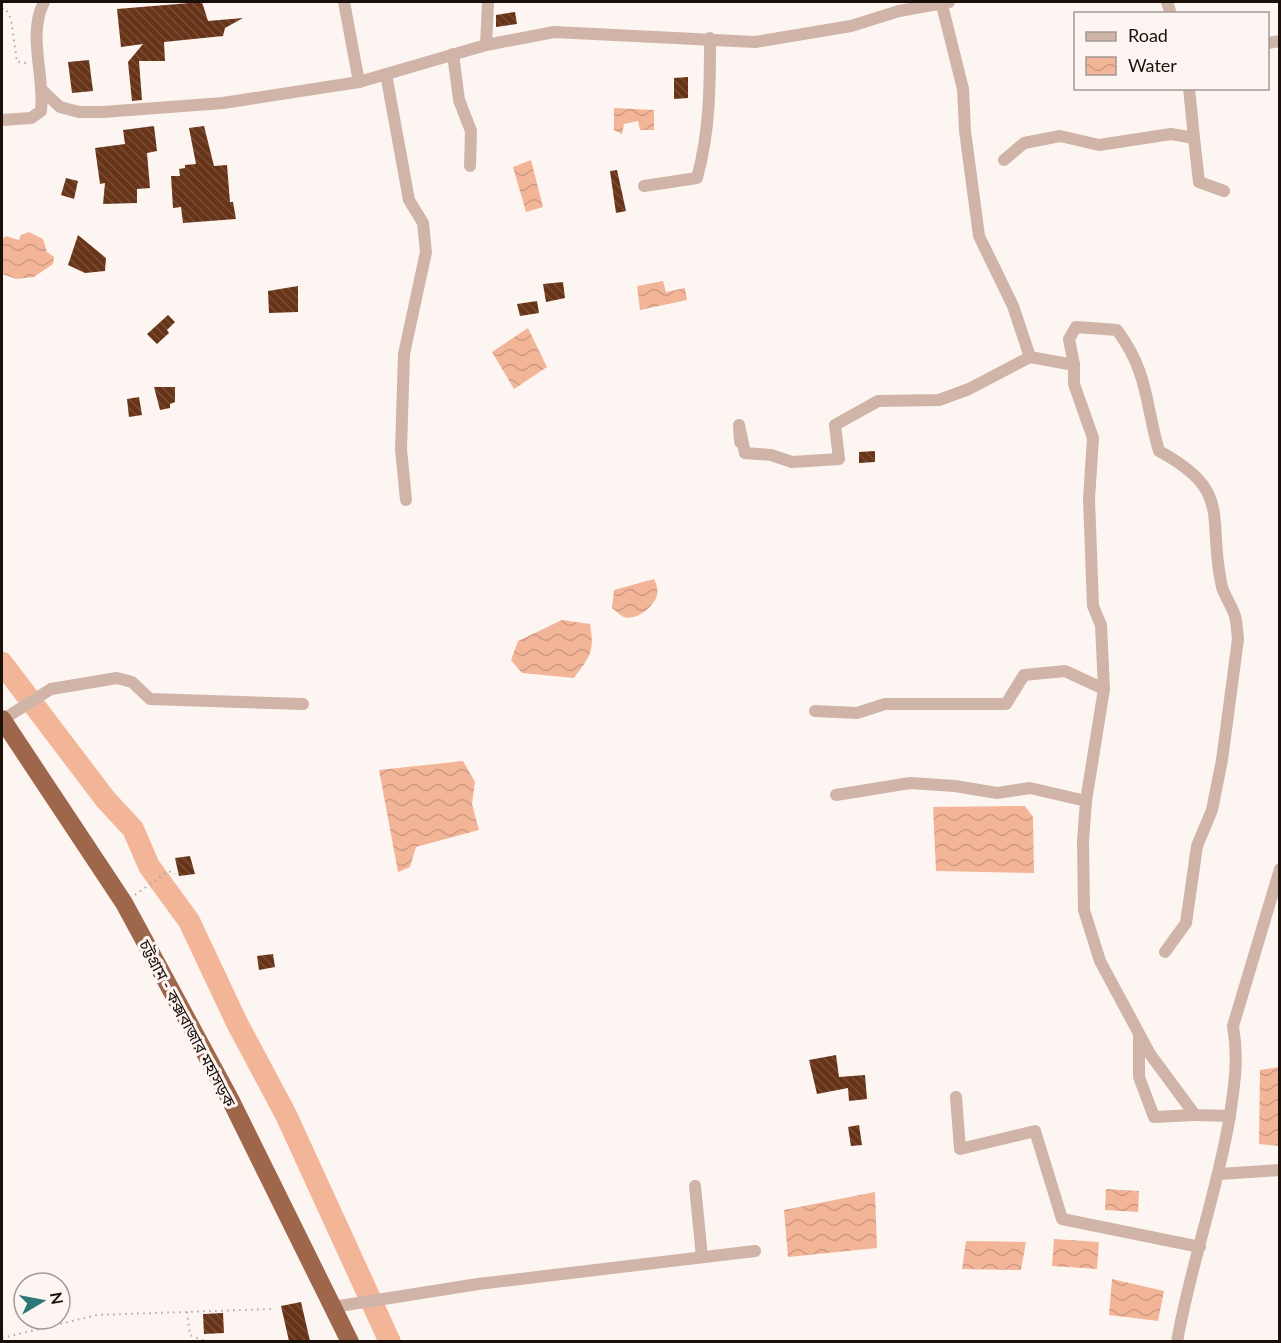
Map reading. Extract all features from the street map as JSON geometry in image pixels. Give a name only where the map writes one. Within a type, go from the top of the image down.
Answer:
[{"type":"highway","name":"চট্টগ্রাম - কক্সবাজার মহাসড়ক","points":[[2,720],[124,903],[230,1099],[350,1341]]},
{"type":"street","points":[[2,120],[31,118],[42,111],[43,92],[36,22],[44,2]]},
{"type":"street","points":[[344,2],[359,82]]},
{"type":"street","points":[[486,45],[488,2]]},
{"type":"street","points":[[43,92],[60,107],[79,112],[223,103],[359,82],[486,45],[554,32],[755,42],[851,26],[899,6],[945,3],[963,89],[965,131],[979,236],[1013,306],[1030,357]]},
{"type":"street","points":[[644,186],[697,178],[706,148],[710,106],[710,38]]},
{"type":"street","points":[[453,54],[459,100],[471,131],[470,166]]},
{"type":"street","points":[[386,74],[410,200],[423,223],[426,252],[404,354],[401,449],[406,500]]},
{"type":"street","points":[[1190,90],[1199,182],[1224,191]]},
{"type":"street","points":[[1004,159],[1024,143],[1060,136],[1099,145],[1172,134],[1194,138]]},
{"type":"street","points":[[1165,952],[1186,923],[1197,846],[1212,810],[1238,639],[1235,615],[1222,589],[1214,506],[1206,485],[1183,464],[1158,451],[1150,422],[1147,387],[1130,348],[1117,330],[1076,327],[1069,339],[1074,365],[1074,384],[1093,438],[1089,500],[1093,606],[1101,625],[1104,689],[1086,801],[1083,841],[1084,910],[1100,961],[1150,1054],[1195,1115]]},
{"type":"street","points":[[740,442],[739,425],[745,453],[771,455],[792,462],[839,459],[835,425],[852,413],[878,401],[939,400],[969,389],[1030,357],[1074,365]]},
{"type":"street","points":[[815,711],[857,713],[885,704],[1006,704],[1024,675],[1065,671],[1104,689]]},
{"type":"street","points":[[2,720],[52,689],[117,678],[132,682],[150,699],[303,704]]},
{"type":"street","points":[[836,795],[910,783],[955,786],[997,793],[1030,788],[1086,801]]},
{"type":"street","points":[[1177,1341],[1220,1174],[1235,1096],[1238,1052],[1233,1026],[1280,869]]},
{"type":"street","points":[[1139,1033],[1139,1077],[1154,1117],[1230,1116]]},
{"type":"street","points":[[956,1097],[960,1149],[1035,1131],[1062,1219],[1200,1247]]},
{"type":"street","points":[[1220,1174],[1280,1170]]},
{"type":"street","points":[[695,1186],[702,1257]]},
{"type":"street","points":[[333,1307],[478,1284],[755,1251]]},
{"type":"path","points":[[2,9],[6,9],[11,19],[17,62],[39,63]]},
{"type":"path","points":[[124,903],[168,871],[175,874]]},
{"type":"path","points":[[2,1338],[97,1315],[272,1309]]},
{"type":"path","points":[[187,1312],[190,1335],[207,1341]]},
{"type":"water","points":[[614,108],[654,110],[654,130],[640,130],[638,121],[624,124],[622,134],[614,130]]},
{"type":"water","points":[[531,160],[543,207],[526,212],[513,167]]},
{"type":"water","points":[[29,232],[43,239],[47,252],[54,257],[53,264],[34,277],[16,279],[2,274],[2,239],[6,236],[19,240],[21,235]]},
{"type":"water","points":[[663,281],[666,292],[685,288],[687,300],[640,310],[637,286]]},
{"type":"water","points":[[528,328],[547,367],[514,389],[492,352]]},
{"type":"water","points":[[654,579],[657,596],[643,613],[628,618],[612,608],[614,590]]},
{"type":"water","points":[[562,620],[590,624],[592,641],[590,653],[574,678],[522,673],[511,660],[518,641]]},
{"type":"water","points":[[463,761],[475,782],[472,804],[479,830],[416,847],[410,867],[398,872],[379,770]]},
{"type":"water","points":[[1025,806],[1033,817],[1034,873],[936,871],[933,807]]},
{"type":"water","points":[[1279,1067],[1279,1146],[1259,1144],[1260,1070]]},
{"type":"water","points":[[1106,1189],[1139,1191],[1138,1212],[1105,1210]]},
{"type":"water","points":[[875,1192],[877,1248],[788,1257],[784,1210]]},
{"type":"water","points":[[1054,1239],[1099,1242],[1097,1269],[1052,1266]]},
{"type":"water","points":[[966,1241],[1026,1242],[1021,1270],[962,1269]]},
{"type":"water","points":[[1112,1279],[1164,1291],[1158,1321],[1109,1315]]},
{"type":"building","points":[[202,2],[208,21],[243,18],[225,28],[223,36],[164,42],[165,61],[139,61],[142,100],[132,101],[128,62],[143,44],[121,47],[117,9]]},
{"type":"building","points":[[515,12],[517,24],[496,27],[496,15]]},
{"type":"building","points":[[89,60],[93,91],[72,93],[68,62]]},
{"type":"building","points":[[688,77],[688,98],[674,99],[674,78]]},
{"type":"building","points":[[154,126],[157,151],[147,153],[150,188],[137,189],[137,203],[103,204],[105,183],[100,184],[95,148],[125,144],[123,130]]},
{"type":"building","points":[[204,126],[214,166],[227,165],[230,202],[233,202],[236,219],[183,223],[181,207],[173,208],[171,176],[180,176],[179,169],[185,168],[185,165],[196,164],[189,128]]},
{"type":"building","points":[[617,170],[626,211],[616,213],[610,171]]},
{"type":"building","points":[[66,178],[78,181],[74,199],[61,195]]},
{"type":"building","points":[[78,235],[106,258],[105,271],[85,273],[68,265]]},
{"type":"building","points":[[563,282],[565,298],[546,302],[543,284]]},
{"type":"building","points":[[298,286],[298,312],[269,313],[268,291]]},
{"type":"building","points":[[537,301],[539,313],[520,316],[517,304]]},
{"type":"building","points":[[168,315],[175,322],[167,330],[169,333],[157,344],[147,334]]},
{"type":"building","points":[[154,387],[175,387],[175,402],[170,404],[170,408],[160,410]]},
{"type":"building","points":[[139,397],[142,415],[129,417],[127,399]]},
{"type":"building","points":[[875,451],[875,462],[859,463],[859,452]]},
{"type":"building","points":[[190,856],[195,874],[179,876],[175,858]]},
{"type":"building","points":[[273,954],[275,967],[259,970],[257,956]]},
{"type":"building","points":[[836,1055],[839,1077],[865,1075],[867,1099],[849,1101],[848,1088],[817,1094],[809,1060]]},
{"type":"building","points":[[859,1125],[862,1145],[851,1146],[848,1127]]},
{"type":"building","points":[[301,1302],[310,1341],[289,1341],[281,1306]]},
{"type":"building","points":[[223,1313],[224,1333],[204,1334],[203,1314]]},
{"type":"waterway","points":[[2,663],[106,800],[133,829],[149,866],[189,921],[237,1023],[286,1115],[390,1342]]}]
